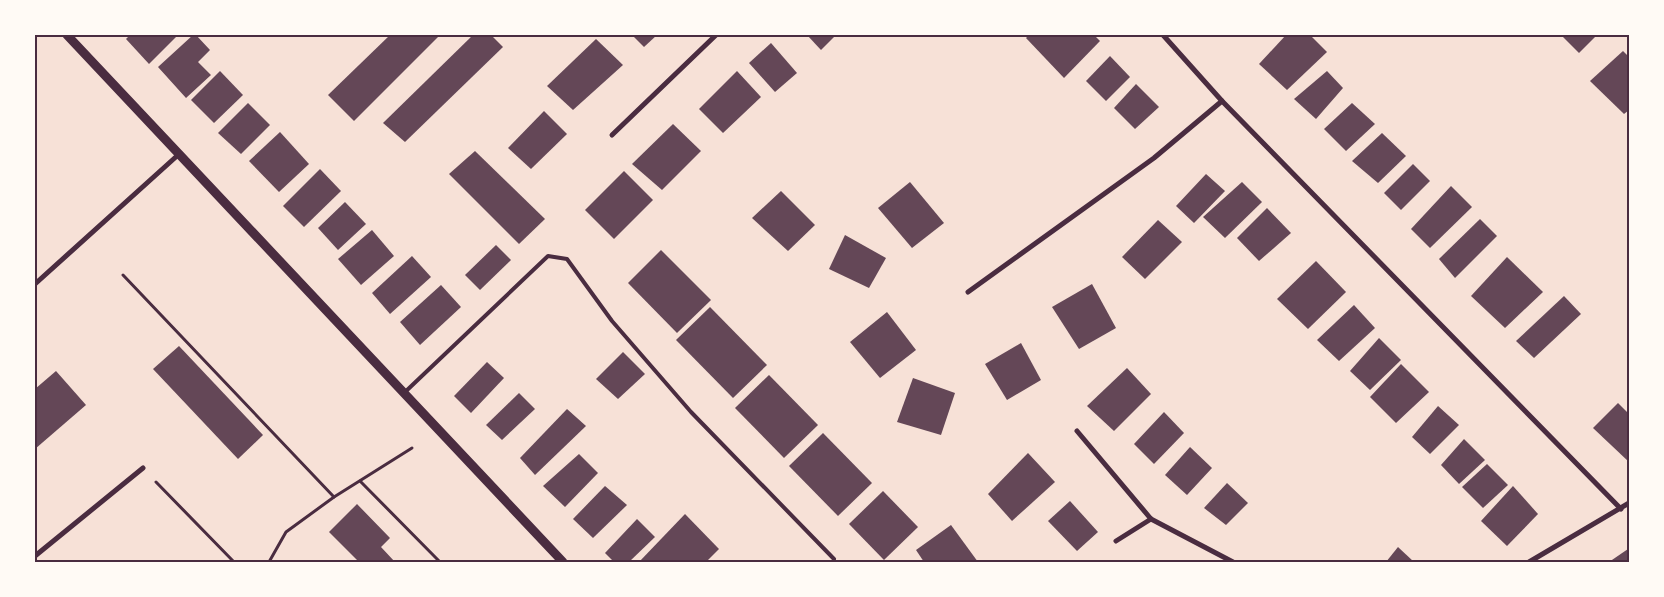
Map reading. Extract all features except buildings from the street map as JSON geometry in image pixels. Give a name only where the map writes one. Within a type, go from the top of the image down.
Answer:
[{"type":"street","points":[[67,35],[563,562]]},
{"type":"street","points":[[612,135],[716,35]]},
{"type":"street","points":[[1163,35],[1222,101],[1621,509]]},
{"type":"street","points":[[968,292],[1154,158],[1222,101]]},
{"type":"street","points":[[35,284],[178,154]]},
{"type":"street","points":[[1077,431],[1151,519],[1233,562]]},
{"type":"street","points":[[35,556],[143,468]]},
{"type":"street","points":[[1529,562],[1629,503]]},
{"type":"street","points":[[1116,541],[1151,519]]},
{"type":"lane","points":[[404,394],[548,256],[568,259],[612,320],[691,412],[834,560]]},
{"type":"path","points":[[123,275],[334,497]]},
{"type":"path","points":[[269,562],[286,532],[334,497],[412,448]]},
{"type":"path","points":[[143,468],[234,562]]},
{"type":"path","points":[[360,481],[440,562]]}]
